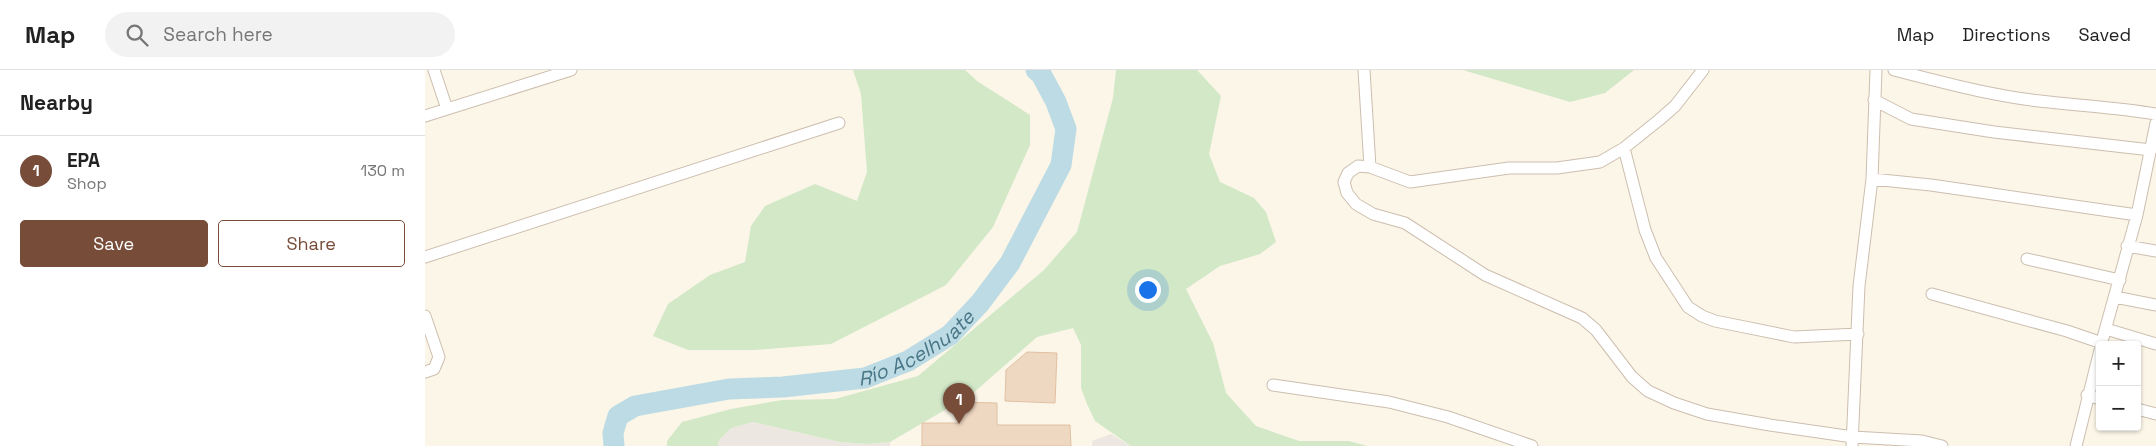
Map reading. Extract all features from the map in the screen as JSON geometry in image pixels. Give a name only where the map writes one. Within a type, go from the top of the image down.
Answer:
[{"type":"street","points":[[434,70],[447,109]]},
{"type":"street","points":[[425,116],[571,70]]},
{"type":"street","points":[[1364,70],[1370,167]]},
{"type":"street","points":[[1703,70],[1675,106],[1624,148],[1600,162],[1557,168],[1509,168],[1428,181],[1410,182],[1370,167],[1358,166],[1348,173],[1344,182],[1347,193],[1356,204],[1373,214],[1405,223],[1485,275],[1582,318],[1602,338],[1632,377],[1648,391],[1674,403],[1707,414],[1853,442],[1922,441],[1942,446]]},
{"type":"street","points":[[1853,442],[1859,286],[1872,179],[1876,70]]},
{"type":"street","points":[[1894,70],[1991,93],[2038,101],[2105,106],[2156,114]]},
{"type":"street","points":[[1874,100],[1911,119],[1994,132],[2151,150]]},
{"type":"street","points":[[425,257],[839,123]]},
{"type":"street","points":[[2102,341],[2137,215],[2156,123]]},
{"type":"street","points":[[1624,148],[1645,230],[1656,258],[1688,307],[1702,316],[1715,321],[1794,337],[1858,334]]},
{"type":"street","points":[[1872,179],[1937,186],[2137,215]]},
{"type":"street","points":[[2127,246],[2156,250]]},
{"type":"street","points":[[2027,259],[2120,280]]},
{"type":"street","points":[[1932,294],[2067,331],[2096,344]]},
{"type":"street","points":[[2115,297],[2156,305]]},
{"type":"street","points":[[425,316],[439,357],[429,371]]},
{"type":"street","points":[[2105,329],[2156,344]]},
{"type":"street","points":[[2076,446],[2096,364]]},
{"type":"street","points":[[1273,385],[1389,402],[1448,417],[1532,446]]},
{"type":"street","points":[[2087,395],[2096,397]]},
{"type":"street","points":[[2141,410],[2156,414]]},
{"type":"shaded area","points":[[753,422],[840,442],[868,444],[890,442],[890,446],[718,446],[719,440],[731,428]]},
{"type":"shaded area","points":[[1111,434],[1131,446],[1092,446],[1092,441]]},
{"type":"green space","points":[[853,70],[965,70],[977,81],[1030,115],[1030,145],[993,227],[946,285],[831,344],[755,350],[688,350],[653,336],[668,304],[710,275],[745,262],[751,226],[765,206],[815,184],[857,201],[867,172],[861,94]]},
{"type":"green space","points":[[1116,70],[1197,70],[1221,96],[1209,154],[1220,182],[1254,198],[1266,212],[1276,242],[1260,254],[1220,266],[1186,289],[1213,343],[1226,393],[1256,426],[1299,441],[1349,441],[1367,446],[1131,446],[1095,421],[1081,388],[1081,345],[1073,328],[1037,337],[972,394],[890,442],[868,444],[840,442],[753,422],[731,428],[719,440],[718,446],[667,446],[667,441],[682,422],[731,409],[782,400],[835,399],[918,376],[1044,270],[1077,232],[1113,98]]},
{"type":"green space","points":[[1463,70],[1634,70],[1605,93],[1570,102]]},
{"type":"building","points":[[1027,352],[1057,353],[1055,403],[1005,401],[1006,370]]},
{"type":"building","points":[[958,402],[997,403],[997,425],[1070,425],[1071,446],[922,446],[922,423],[959,423]]},
{"type":"waterway","name":"Río Acelhuate","points":[[614,446],[613,433],[618,416],[635,406],[729,389],[783,387],[865,378],[908,361],[950,335],[980,303],[1010,263],[1061,165],[1066,129],[1056,102],[1041,74],[1036,70]]},
{"type":"place","name":"EPA","points":[[959,424]]}]
